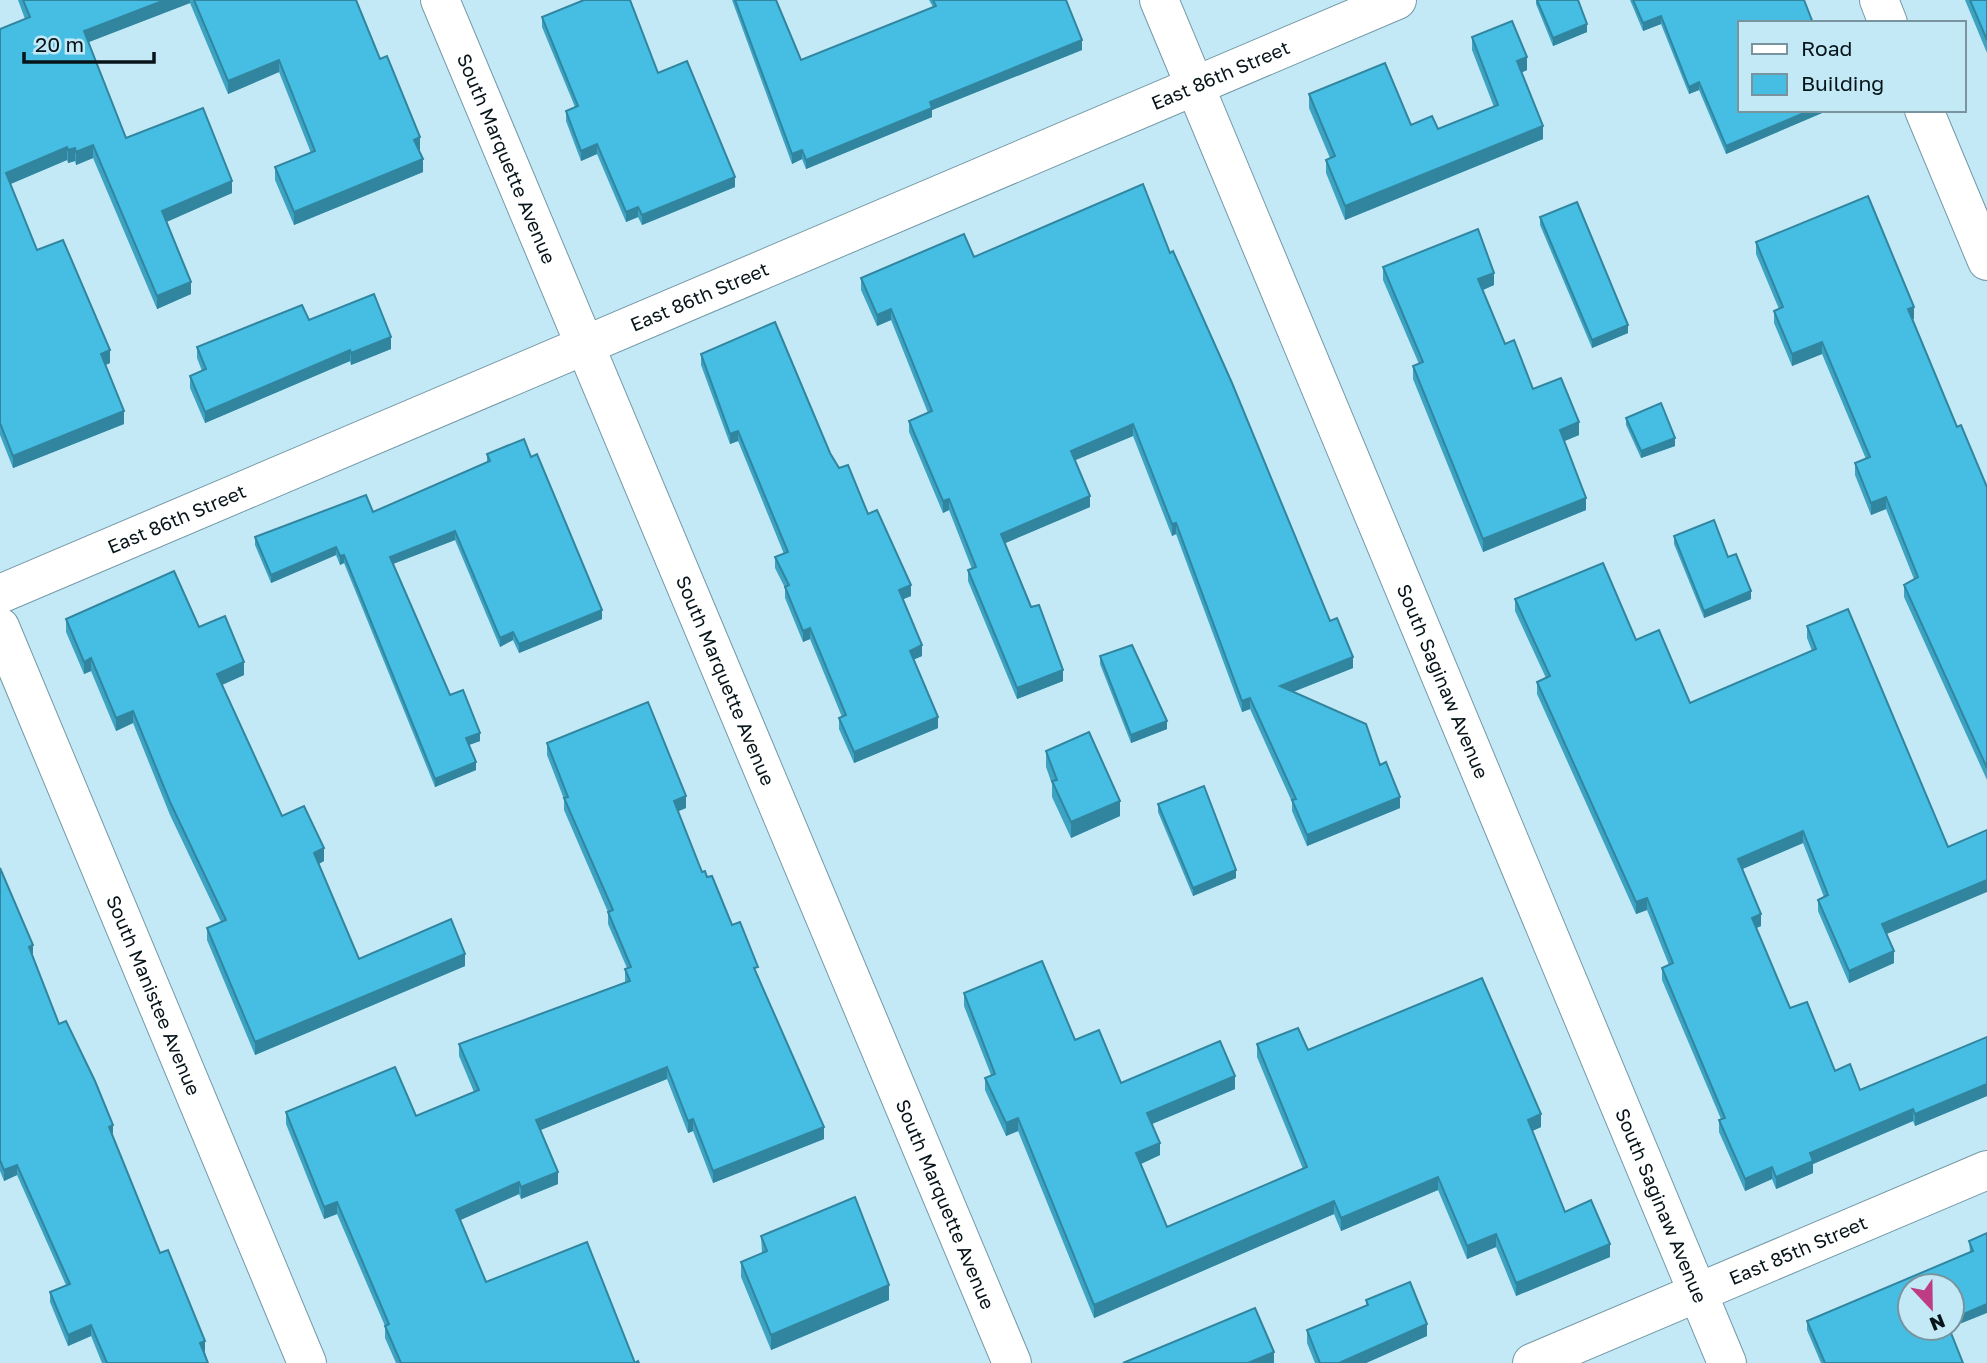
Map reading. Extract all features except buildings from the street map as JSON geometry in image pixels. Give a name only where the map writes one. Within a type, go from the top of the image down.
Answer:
[{"type":"street","name":"South Marquette Avenue","points":[[440,0],[1012,1363]]},
{"type":"street","name":"South Saginaw Avenue","points":[[1159,0],[1727,1363]]},
{"type":"street","name":"East 86th Street","points":[[0,593],[1397,0]]},
{"type":"street","points":[[1879,0],[1887,21]]},
{"type":"street","points":[[1925,112],[1987,261]]},
{"type":"street","name":"South Manistee Avenue","points":[[0,628],[307,1363]]},
{"type":"street","name":"East 85th Street","points":[[1532,1363],[1987,1170]]}]
